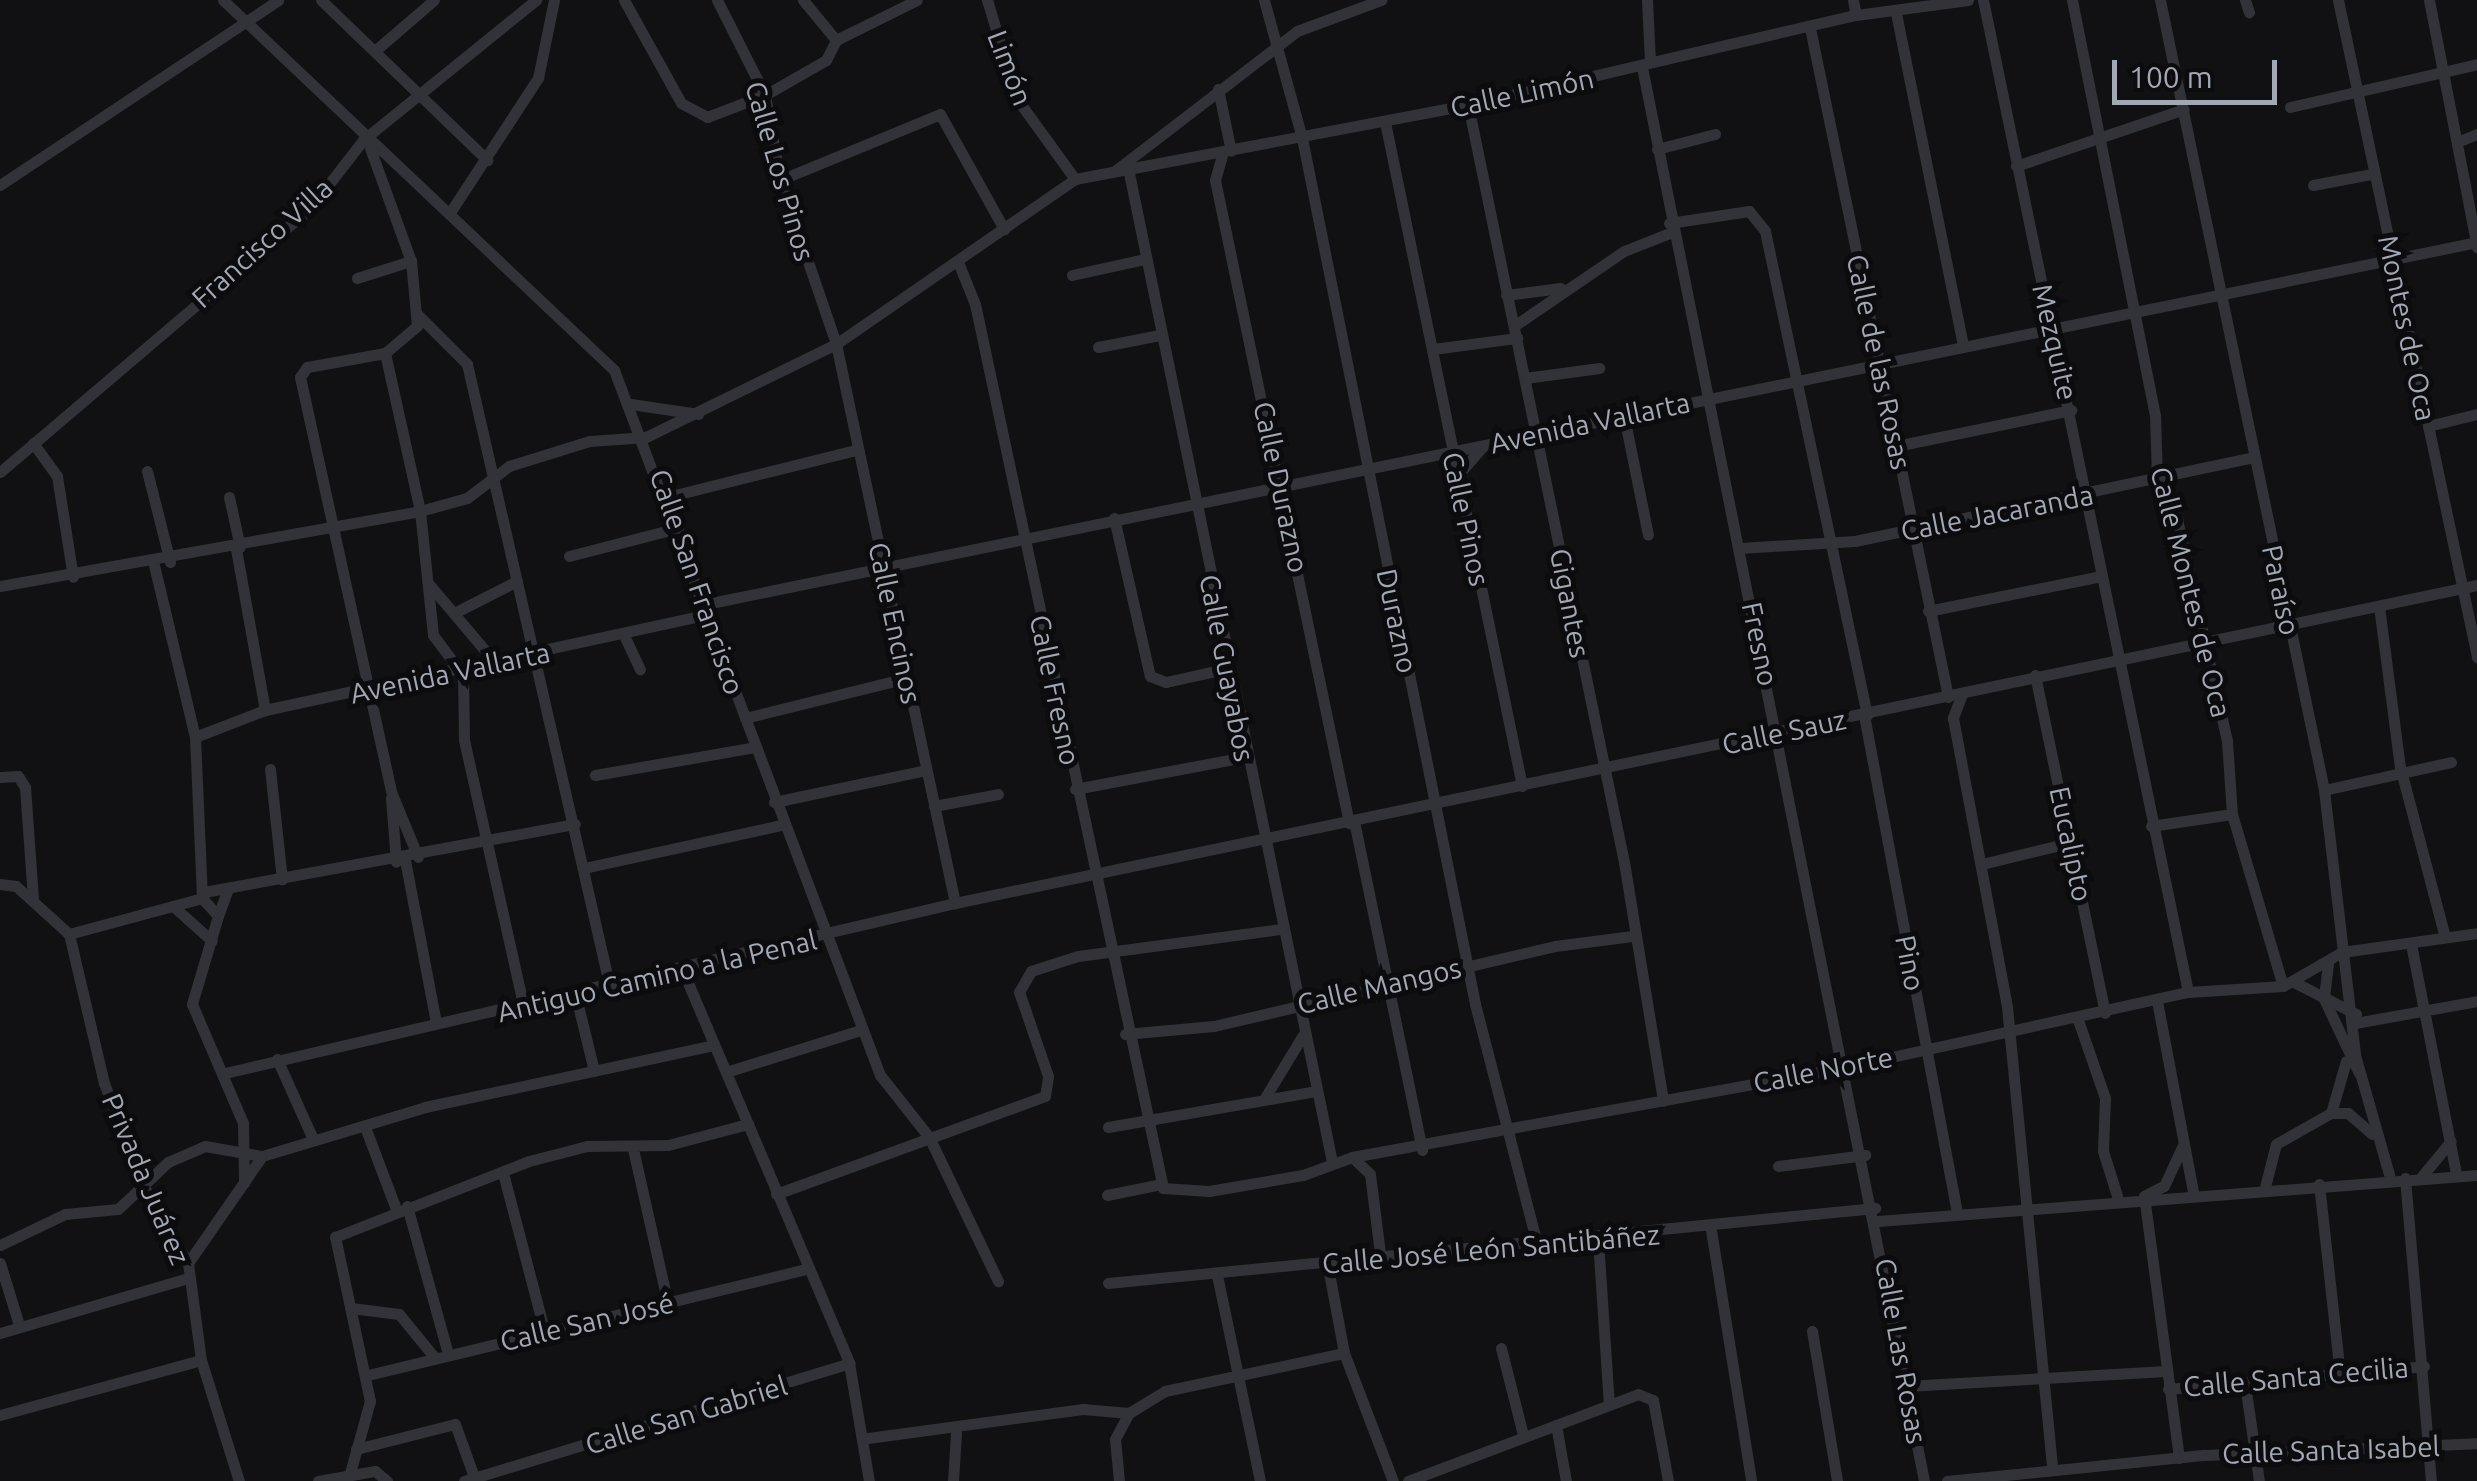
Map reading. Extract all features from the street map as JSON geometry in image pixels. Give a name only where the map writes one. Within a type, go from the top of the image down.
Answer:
[{"type":"street","name":"Calle San Francisco","points":[[223,0],[367,144],[449,214],[614,370],[646,437],[781,825],[861,1030],[889,1090],[929,1137],[998,1282]]},
{"type":"street","points":[[1,183],[278,0]]},
{"type":"street","points":[[321,0],[377,49],[488,160]]},
{"type":"street","points":[[377,49],[434,0]]},
{"type":"street","name":"Francisco Villa","points":[[0,472],[312,206],[367,144],[536,0]]},
{"type":"street","points":[[449,214],[488,160],[538,78],[554,0]]},
{"type":"street","points":[[624,0],[681,102],[707,116],[765,94],[826,60],[836,40],[917,0]]},
{"type":"street","name":"Calle Los Pinos","points":[[717,0],[765,94],[780,180],[836,344]]},
{"type":"street","points":[[803,0],[836,40]]},
{"type":"street","name":"Limón","points":[[987,0],[1018,99],[1075,179]]},
{"type":"street","name":"Durazno","points":[[1264,0],[1302,138],[1365,469],[1436,804],[1508,1133],[1537,1242]]},
{"type":"street","name":"Fresno","points":[[1646,0],[1646,64],[1670,228],[1780,732],[1876,1215]]},
{"type":"street","points":[[1853,0],[1856,15]]},
{"type":"street","name":"Calle Limón","points":[[1075,179],[1468,105],[1856,15],[1896,13],[1968,0]]},
{"type":"street","name":"Mezquite","points":[[1983,0],[2071,410],[2119,658],[2121,686],[2188,992]]},
{"type":"street","name":"Calle Montes de Oca","points":[[2072,0],[2136,311],[2157,477],[2178,519],[2233,770],[2232,814],[2288,984]]},
{"type":"street","name":"Paraíso","points":[[2160,0],[2324,790],[2345,915],[2342,952],[2356,1019],[2359,1073],[2374,1138],[2390,1178]]},
{"type":"street","name":"Montes de Oca","points":[[2338,0],[2477,657]]},
{"type":"street","points":[[2429,0],[2476,244]]},
{"type":"street","points":[[1122,172],[1218,89],[1319,20],[1375,1]]},
{"type":"street","points":[[1896,13],[1962,342]]},
{"type":"street","name":"Calle de las Rosas","points":[[1810,28],[1913,530],[1942,698]]},
{"type":"street","points":[[2290,107],[2477,64]]},
{"type":"street","points":[[1218,89],[1227,152]]},
{"type":"street","name":"Gigantes","points":[[1468,105],[1603,770],[1632,936],[1664,1064],[1663,1101]]},
{"type":"street","points":[[2016,166],[2102,141],[2184,109]]},
{"type":"street","points":[[780,180],[940,114],[1004,230]]},
{"type":"street","name":"Calle Pinos","points":[[1385,122],[1522,786]]},
{"type":"street","points":[[1657,148],[1715,134]]},
{"type":"street","points":[[2457,142],[2477,134]]},
{"type":"street","points":[[367,144],[411,261],[417,314],[410,336],[384,353],[307,367],[300,377],[328,527],[370,687],[407,860],[436,1023]]},
{"type":"street","name":"Calle Durazno","points":[[1227,152],[1215,180],[1282,484],[1382,986],[1422,1150]]},
{"type":"street","points":[[1198,158],[1215,180]]},
{"type":"street","name":"Calle Guayabos","points":[[1122,172],[1145,258],[1244,757],[1266,843],[1332,1162]]},
{"type":"street","points":[[2313,184],[2372,174]]},
{"type":"street","points":[[0,586],[154,565],[328,527],[420,512],[467,498],[492,478],[590,441],[646,437],[836,344],[1075,179]]},
{"type":"street","name":"Pino","points":[[1562,288],[1670,228],[1749,211],[1760,218],[1793,381],[1810,414],[1810,457],[1832,540],[1957,1212]]},
{"type":"street","name":"Avenida Vallarta","points":[[195,737],[265,710],[493,660],[538,655],[883,563],[1536,436],[1880,365],[1962,342],[2476,244]]},
{"type":"street","points":[[1072,275],[1145,258]]},
{"type":"street","points":[[358,278],[411,261]]},
{"type":"street","name":"Calle Fresno","points":[[958,262],[1023,538],[1090,876],[1162,1186]]},
{"type":"street","points":[[1506,295],[1562,288]]},
{"type":"street","points":[[1432,349],[1515,332],[1562,288]]},
{"type":"street","points":[[417,314],[467,364],[538,655],[610,988]]},
{"type":"street","points":[[1098,347],[1160,335]]},
{"type":"street","name":"Calle Encinos","points":[[836,344],[955,903]]},
{"type":"street","points":[[384,353],[420,512],[432,635],[461,668],[464,740],[524,1008]]},
{"type":"street","points":[[1525,378],[1599,368]]},
{"type":"street","points":[[631,404],[698,414]]},
{"type":"street","points":[[1896,446],[2071,410]]},
{"type":"street","points":[[2428,426],[2477,414]]},
{"type":"street","points":[[1624,416],[1648,535]]},
{"type":"street","points":[[33,443],[56,476],[73,577]]},
{"type":"street","points":[[1457,476],[1483,446]]},
{"type":"street","points":[[667,496],[856,450]]},
{"type":"street","name":"Calle Jacaranda","points":[[1740,548],[1913,530],[2088,498],[2157,477],[2252,457]]},
{"type":"street","points":[[147,471],[170,562]]},
{"type":"street","points":[[230,497],[265,710]]},
{"type":"street","points":[[1114,518],[1150,676],[1166,682],[1229,668]]},
{"type":"street","points":[[569,556],[678,528]]},
{"type":"street","points":[[154,565],[195,737],[203,895],[218,916]]},
{"type":"street","points":[[1928,611],[2101,576]]},
{"type":"street","points":[[458,611],[517,581]]},
{"type":"street","points":[[428,582],[458,611],[493,660]]},
{"type":"street","name":"Calle Sauz","points":[[1090,876],[1266,843],[2035,675],[2477,585]]},
{"type":"street","points":[[2379,606],[2403,774],[2444,934]]},
{"type":"street","points":[[623,633],[640,669]]},
{"type":"street","points":[[2093,663],[2121,686]]},
{"type":"street","name":"Eucalipto","points":[[2035,675],[2105,1013]]},
{"type":"street","points":[[745,718],[907,678]]},
{"type":"street","points":[[1953,718],[1962,694]]},
{"type":"street","points":[[1942,698],[1953,718],[1982,864],[2032,1206],[2052,1469]]},
{"type":"street","points":[[595,776],[755,748]]},
{"type":"street","points":[[1075,789],[1244,757]]},
{"type":"street","points":[[2324,790],[2451,762]]},
{"type":"street","points":[[270,770],[282,879]]},
{"type":"street","points":[[774,802],[926,770]]},
{"type":"street","points":[[0,777],[18,776],[25,787],[32,898]]},
{"type":"street","points":[[392,794],[407,860]]},
{"type":"street","points":[[934,806],[998,794]]},
{"type":"street","points":[[2152,826],[2232,814]]},
{"type":"street","points":[[0,884],[32,898],[69,934],[228,888],[407,860],[575,824]]},
{"type":"street","points":[[584,868],[781,825]]},
{"type":"street","points":[[1982,864],[2072,842]]},
{"type":"street","name":"Antiguo Camino a la Penal","points":[[225,1073],[436,1023],[576,997],[955,903],[1090,876]]},
{"type":"street","points":[[228,888],[192,1004],[225,1073],[246,1152],[244,1183]]},
{"type":"street","points":[[173,906],[212,941]]},
{"type":"street","points":[[776,1194],[1046,1096],[1018,982],[1062,960],[1281,929]]},
{"type":"street","points":[[2342,952],[2411,944],[2444,934],[2477,933]]},
{"type":"street","name":"Privada Juárez","points":[[69,934],[104,1083],[144,1187],[188,1263],[201,1360],[239,1481]]},
{"type":"street","name":"Calle Mangos","points":[[1125,1034],[1214,1026],[1471,964],[1632,936]]},
{"type":"street","points":[[2411,944],[2418,1012],[2456,1174]]},
{"type":"street","name":"Calle Norte","points":[[1107,1195],[1162,1186],[1209,1191],[1352,1157],[1422,1150],[2078,1020],[2188,992],[2288,984],[2328,964],[2342,952]]},
{"type":"street","points":[[2328,964],[2324,999],[2346,1062],[2359,1073]]},
{"type":"street","points":[[683,971],[848,1363],[868,1438],[869,1481]]},
{"type":"street","points":[[2288,984],[2324,999],[2356,1019],[2477,1001]]},
{"type":"street","points":[[576,997],[594,1070]]},
{"type":"street","points":[[2157,1001],[2193,1191]]},
{"type":"street","points":[[2078,1020],[2105,1098],[2104,1151],[2118,1198]]},
{"type":"street","points":[[726,1072],[861,1030]]},
{"type":"street","points":[[1266,1096],[1303,1035]]},
{"type":"street","points":[[0,1245],[65,1214],[98,1217],[144,1187],[168,1162],[205,1146],[262,1156],[594,1070],[713,1045]]},
{"type":"street","points":[[277,1059],[313,1140]]},
{"type":"street","points":[[2331,1113],[2346,1062]]},
{"type":"street","points":[[1108,1127],[1266,1096],[1317,1091]]},
{"type":"street","points":[[2265,1187],[2276,1144],[2331,1113],[2348,1113],[2374,1138]]},
{"type":"street","points":[[350,1473],[368,1375],[335,1237],[402,1208],[587,1146],[633,1149],[748,1124]]},
{"type":"street","points":[[365,1127],[402,1208],[441,1356]]},
{"type":"street","points":[[2422,1176],[2450,1140]]},
{"type":"street","points":[[2179,1458],[2144,1196],[2164,1186],[2182,1147]]},
{"type":"street","points":[[633,1149],[668,1304]]},
{"type":"street","points":[[1370,1174],[1386,1154]]},
{"type":"street","points":[[1778,1166],[1865,1155]]},
{"type":"street","points":[[188,1263],[262,1156]]},
{"type":"street","points":[[1352,1157],[1370,1174],[1380,1252]]},
{"type":"street","points":[[503,1173],[545,1332]]},
{"type":"street","name":"Calle José León Santibáñez","points":[[1108,1282],[1217,1276],[1380,1252],[1598,1240],[2193,1191],[2477,1175]]},
{"type":"street","points":[[2404,1178],[2432,1481]]},
{"type":"street","points":[[2319,1184],[2340,1375]]},
{"type":"street","name":"Calle Las Rosas","points":[[1876,1215],[1924,1481]]},
{"type":"street","points":[[1711,1230],[1751,1481]]},
{"type":"street","points":[[1598,1240],[1609,1404]]},
{"type":"street","points":[[1326,1262],[1344,1353],[1392,1481]]},
{"type":"street","points":[[0,1263],[19,1326]]},
{"type":"street","name":"Calle San José","points":[[368,1375],[807,1270]]},
{"type":"street","points":[[1217,1276],[1260,1481]]},
{"type":"street","points":[[0,1333],[188,1278]]},
{"type":"street","points":[[352,1308],[399,1314],[441,1356]]},
{"type":"street","points":[[1812,1331],[1837,1481]]},
{"type":"street","points":[[1501,1348],[1523,1436]]},
{"type":"street","points":[[1119,1481],[1115,1439],[1129,1413],[1165,1392],[1344,1353]]},
{"type":"street","points":[[0,1415],[201,1360]]},
{"type":"street","name":"Calle San Gabriel","points":[[469,1479],[848,1363]]},
{"type":"street","name":"Calle Santa Cecilia","points":[[2168,1389],[2424,1366]]},
{"type":"street","name":"Calle Santa Cecilia","points":[[1906,1386],[2166,1371]]},
{"type":"street","points":[[2245,1384],[2259,1481]]},
{"type":"street","points":[[1408,1481],[1609,1404],[1647,1394],[1668,1481]]},
{"type":"street","points":[[868,1438],[956,1433],[1082,1408],[1129,1413]]},
{"type":"street","points":[[356,1449],[455,1424],[469,1479]]},
{"type":"street","points":[[1556,1425],[1566,1481]]},
{"type":"street","points":[[952,1481],[956,1433]]},
{"type":"street","name":"Calle Santa Isabel","points":[[1947,1481],[2256,1452],[2477,1443]]},
{"type":"street","points":[[318,1481],[375,1470],[387,1481]]}]
